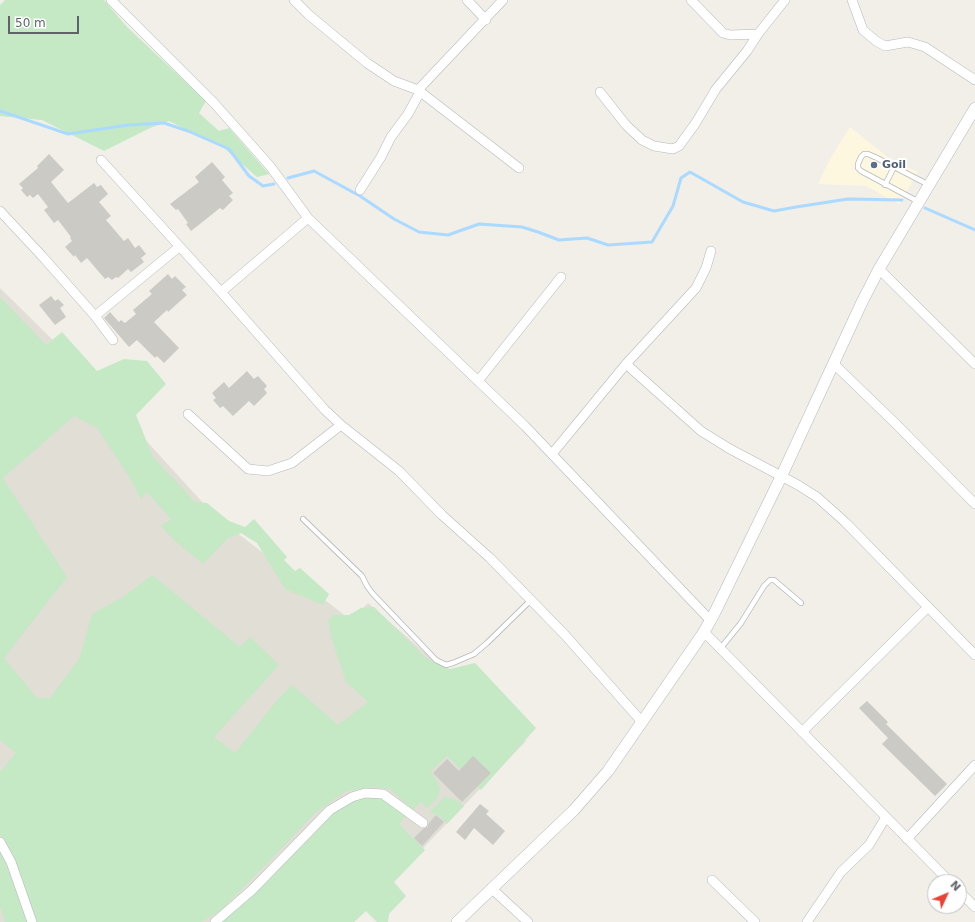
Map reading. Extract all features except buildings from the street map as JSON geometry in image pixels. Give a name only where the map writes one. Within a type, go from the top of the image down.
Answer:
[{"type":"street","points":[[111,0],[214,103],[270,166],[308,218],[525,426],[711,621]]},
{"type":"street","points":[[294,0],[309,15],[367,63],[394,81],[419,91],[519,168]]},
{"type":"street","points":[[467,0],[486,20]]},
{"type":"street","points":[[360,190],[381,157],[391,137],[408,114],[419,91],[503,0]]},
{"type":"street","points":[[691,0],[723,33],[730,35],[758,34]]},
{"type":"street","points":[[600,92],[626,125],[642,140],[654,146],[673,149],[679,146],[695,124],[716,89],[785,0]]},
{"type":"street","points":[[852,0],[863,30],[876,41],[885,46],[908,42],[925,47],[975,80]]},
{"type":"street","points":[[457,922],[574,810],[608,771],[711,621],[781,477],[862,302],[879,269],[975,108]]},
{"type":"street","points":[[101,160],[221,292],[325,410],[341,425],[399,471],[442,515],[490,558],[565,635],[642,722]]},
{"type":"street","points":[[0,211],[95,316],[113,340]]},
{"type":"street","points":[[221,292],[308,218]]},
{"type":"street","points":[[95,316],[179,246]]},
{"type":"street","points":[[552,454],[626,364],[696,288],[706,268],[711,251]]},
{"type":"street","points":[[879,269],[975,364]]},
{"type":"street","points":[[478,381],[561,278]]},
{"type":"street","points":[[626,364],[701,431],[730,449],[817,497],[845,522],[975,655]]},
{"type":"street","points":[[834,364],[975,504]]},
{"type":"street","points":[[188,414],[248,469],[268,471],[292,463],[341,425]]},
{"type":"street","points":[[802,732],[928,607]]},
{"type":"street","points":[[704,632],[942,874]]},
{"type":"street","points":[[907,839],[975,765]]},
{"type":"street","points":[[215,922],[252,890],[330,810],[352,797],[366,793],[383,794],[423,823]]},
{"type":"street","points":[[807,922],[841,872],[870,844],[886,817]]},
{"type":"street","points":[[0,842],[10,862],[32,922]]},
{"type":"street","points":[[712,880],[755,922]]},
{"type":"street","points":[[491,888],[528,922]]},
{"type":"street","points":[[967,899],[975,907]]},
{"type":"lane","points":[[919,202],[860,171],[858,164],[861,157],[864,154],[868,154],[929,185]]},
{"type":"lane","points":[[885,185],[894,167]]},
{"type":"lane","points":[[304,519],[362,576],[373,594],[436,660],[446,665],[474,654],[531,600]]},
{"type":"lane","points":[[720,649],[741,623],[764,586],[770,580],[774,580],[801,603]]},
{"type":"shaded area","points":[[850,127],[890,159],[918,172],[899,204],[866,186],[818,184],[829,161]]},
{"type":"shaded area","points":[[0,288],[66,353],[215,516],[351,620],[368,603],[526,741],[352,922],[0,922]]},
{"type":"green space","points":[[5,0],[104,0],[127,27],[206,101],[199,113],[219,131],[229,128],[269,174],[257,177],[224,148],[169,121],[150,128],[104,151],[42,120],[0,116],[0,5]]},
{"type":"green space","points":[[0,297],[46,345],[62,332],[97,371],[124,359],[147,361],[166,384],[136,415],[153,457],[195,502],[207,503],[229,521],[245,527],[254,519],[287,557],[284,560],[295,571],[300,568],[329,594],[323,605],[285,589],[257,543],[241,533],[227,539],[203,564],[175,541],[161,526],[171,519],[147,492],[141,499],[128,475],[97,428],[74,416],[3,478],[67,577],[4,658],[37,698],[50,698],[79,659],[92,614],[123,597],[152,575],[240,647],[250,637],[279,665],[214,737],[235,753],[278,699],[292,685],[338,725],[368,702],[346,682],[331,637],[328,620],[333,615],[349,615],[361,608],[374,607],[426,658],[450,669],[475,663],[536,728],[481,790],[447,756],[431,771],[440,789],[437,799],[427,808],[421,802],[413,810],[390,789],[374,787],[346,791],[315,813],[221,910],[202,922],[37,922],[0,834],[0,772],[16,753],[0,740]]},
{"type":"green space","points":[[365,796],[384,798],[406,815],[399,824],[425,850],[394,882],[406,896],[389,914],[388,922],[377,922],[366,911],[354,922],[218,922],[331,813],[349,801]]},
{"type":"green space","points":[[444,797],[455,799],[464,806],[447,824],[436,813],[434,815],[430,811]]},
{"type":"green space","points":[[0,851],[28,922],[5,922],[0,907]]},
{"type":"waterway","points":[[0,111],[68,134],[128,125],[164,123],[188,131],[229,149],[249,176],[263,186],[274,184]]},
{"type":"waterway","points":[[288,178],[314,171],[360,196],[394,219],[419,232],[448,235],[479,224],[522,227],[559,240],[587,238],[608,245],[652,242],[673,206],[681,178],[690,172],[743,202],[774,211],[848,199],[902,200]]},
{"type":"waterway","points":[[925,208],[975,230]]},
{"type":"place","name":"Goil","points":[[874,165]]}]
